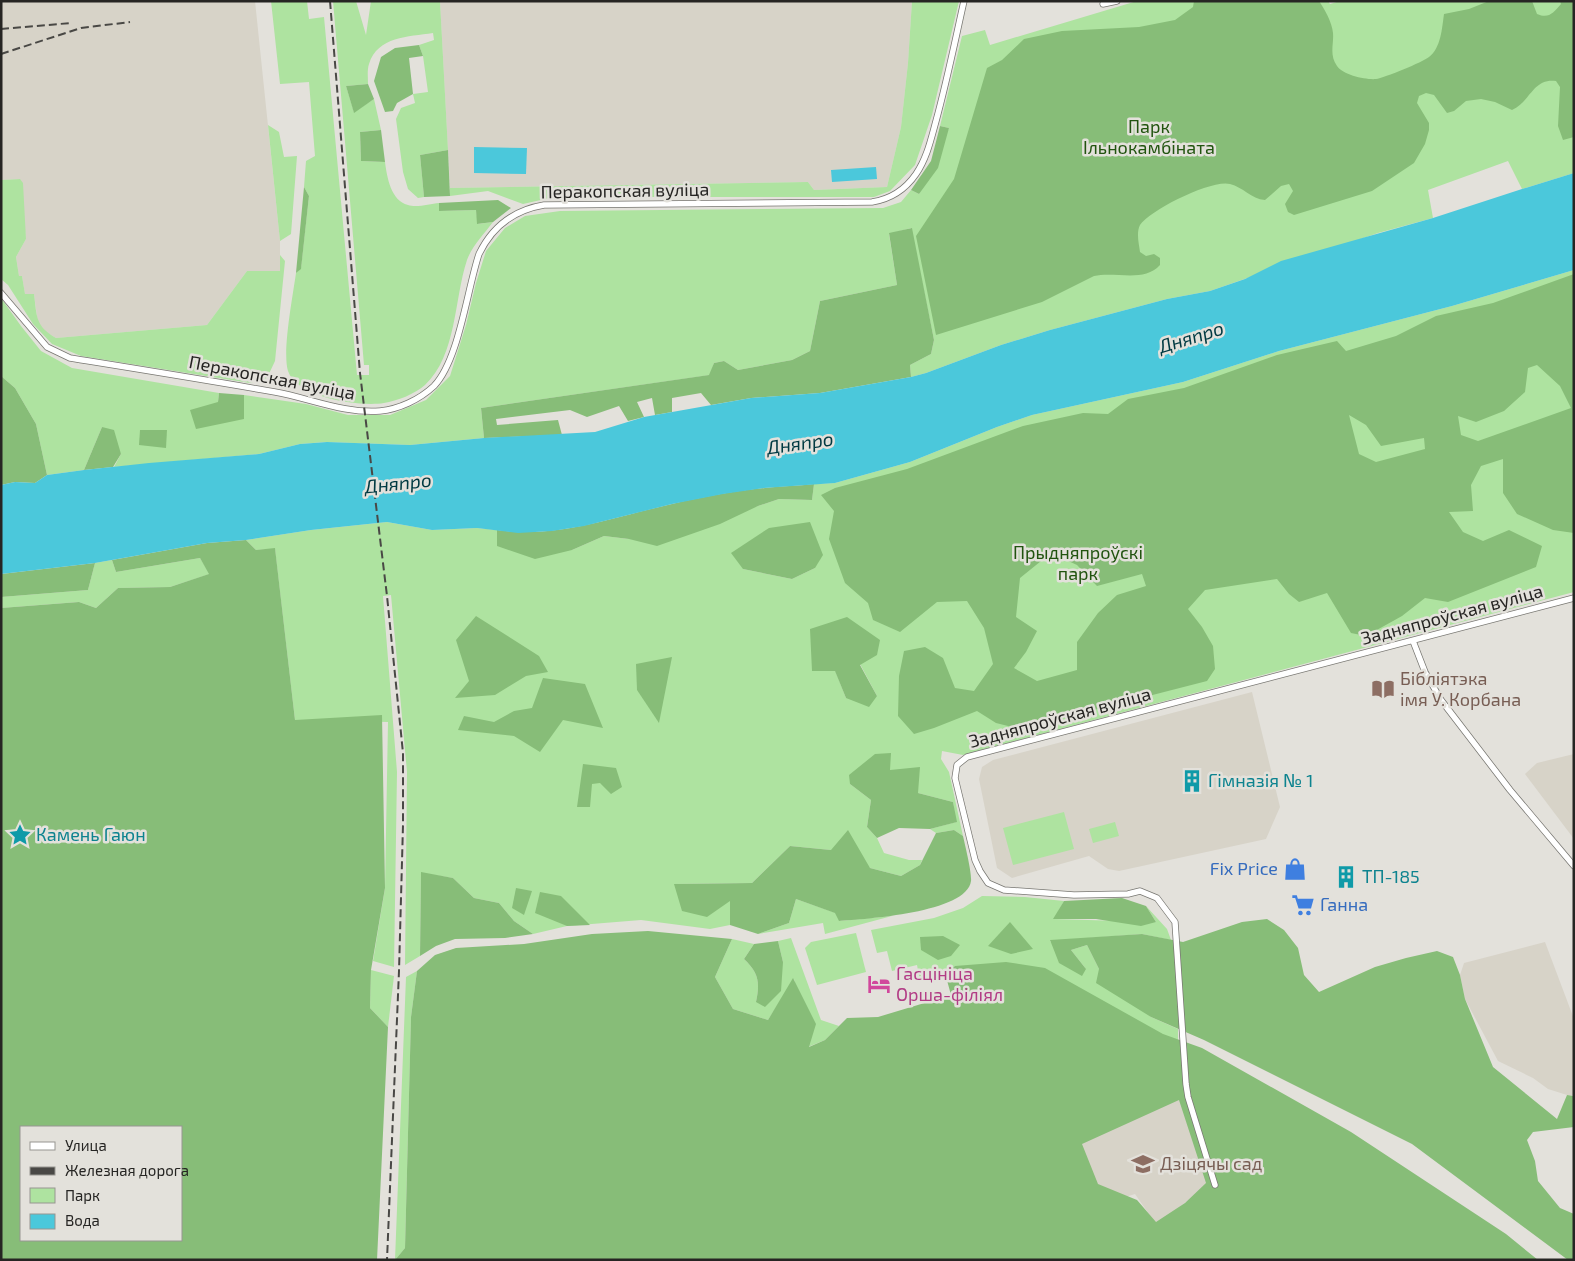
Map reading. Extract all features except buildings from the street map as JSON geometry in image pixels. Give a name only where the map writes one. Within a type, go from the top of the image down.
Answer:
[{"type":"street","name":"Перакопская вуліца","points":[[1,293],[46,347],[70,358],[278,392],[350,410],[378,411],[396,408],[422,395],[443,374],[456,343],[483,245],[504,221],[519,212],[544,205],[872,202],[891,197],[900,191],[915,176],[929,147],[964,1]]},
{"type":"street","points":[[1103,4],[1117,1]]},
{"type":"street","name":"Задняпроўская вуліца","points":[[1215,1185],[1188,1097],[1174,922],[1157,898],[1140,891],[1128,894],[1074,895],[1004,890],[988,883],[975,860],[955,778],[958,765],[967,757],[1574,598]]},
{"type":"street","points":[[1413,641],[1419,658],[1441,700],[1510,790],[1574,866]]},
{"type":"shaded area","points":[[1,1],[255,1],[280,241],[280,271],[247,271],[207,325],[56,338],[46,332],[38,324],[34,294],[25,294],[22,276],[19,276],[16,257],[26,239],[19,179],[1,180]]},
{"type":"shaded area","points":[[440,1],[912,1],[901,127],[887,187],[814,190],[808,182],[450,188]]},
{"type":"shaded area","points":[[1252,692],[1280,807],[1266,839],[1119,871],[1108,869],[1089,856],[1012,878],[997,868],[979,779],[982,767],[993,760]]},
{"type":"shaded area","points":[[1574,754],[1574,839],[1525,774],[1537,763]]},
{"type":"shaded area","points":[[1545,942],[1574,1019],[1574,1095],[1567,1095],[1548,1089],[1533,1078],[1498,1061],[1465,999],[1460,975],[1464,963]]},
{"type":"shaded area","name":"Дзіцячы сад","points":[[1182,1093],[1208,1186],[1156,1224],[1135,1194],[1100,1205],[1075,1141]]},
{"type":"green space","points":[[271,1],[307,1],[309,19],[324,17],[357,375],[369,375],[369,365],[364,365],[333,1],[356,1],[366,35],[371,1],[440,1],[448,150],[420,155],[424,197],[418,198],[408,189],[403,172],[396,119],[401,108],[415,103],[413,94],[428,92],[423,56],[419,45],[434,40],[433,33],[404,37],[387,43],[373,55],[369,64],[368,84],[346,86],[354,112],[374,99],[381,130],[360,132],[361,161],[385,162],[391,188],[402,203],[419,206],[439,203],[439,211],[476,210],[478,224],[493,222],[475,245],[467,260],[449,343],[435,373],[421,388],[394,401],[373,404],[330,399],[303,388],[288,371],[286,351],[289,323],[296,273],[301,268],[309,196],[304,187],[306,161],[315,156],[309,82],[280,84]]},
{"type":"green space","points":[[912,1],[959,1],[932,115],[915,165],[890,191],[874,197],[554,197],[523,204],[488,191],[450,196],[450,188],[808,182],[814,190],[887,187],[901,127]]},
{"type":"green space","points":[[1137,1],[1328,1],[1330,4],[1340,1],[1574,1],[1574,173],[1522,189],[1508,161],[1428,190],[1433,218],[1378,233],[1210,291],[1167,299],[1050,330],[911,377],[910,365],[931,354],[934,340],[911,228],[889,234],[897,285],[820,301],[810,351],[792,360],[738,370],[724,361],[714,363],[710,375],[481,408],[484,438],[410,445],[326,442],[300,444],[259,454],[114,467],[121,454],[102,427],[84,470],[47,475],[36,424],[15,388],[1,376],[1,298],[41,351],[72,368],[219,393],[218,401],[244,419],[244,395],[306,404],[348,415],[390,415],[426,400],[450,376],[486,251],[505,228],[525,216],[560,211],[883,208],[901,202],[911,190],[919,194],[949,128],[940,126],[962,36],[985,30],[990,45]]},
{"type":"green space","name":"Парк Ільнокамбіната","points":[[1194,1],[1319,1],[1331,25],[1333,33],[1332,54],[1337,66],[1344,72],[1361,78],[1376,79],[1395,73],[1429,57],[1438,43],[1444,14],[1469,9],[1489,1],[1532,1],[1537,14],[1545,16],[1556,10],[1561,4],[1560,1],[1574,1],[1574,137],[1563,140],[1558,126],[1560,87],[1556,81],[1548,81],[1537,86],[1524,101],[1512,110],[1495,102],[1481,99],[1466,101],[1454,111],[1447,113],[1434,95],[1426,93],[1419,96],[1417,103],[1429,123],[1425,144],[1414,163],[1372,191],[1294,215],[1288,212],[1285,204],[1293,191],[1289,184],[1281,186],[1265,200],[1255,198],[1230,184],[1210,186],[1168,204],[1140,225],[1138,235],[1140,252],[1146,256],[1154,254],[1160,258],[1160,265],[1146,274],[1094,276],[1042,302],[936,335],[916,236],[954,179],[987,68],[1002,60],[1024,39],[1062,31],[1139,27],[1175,20],[1193,7]]},
{"type":"green space","points":[[419,45],[423,56],[409,58],[413,94],[397,103],[393,111],[385,112],[374,81],[381,57],[395,48]]},
{"type":"green space","points":[[368,84],[374,99],[354,113],[346,86]]},
{"type":"green space","points":[[268,125],[279,132],[284,157],[297,156],[291,234],[280,241]]},
{"type":"green space","points":[[940,126],[949,128],[938,168],[919,194],[911,190],[931,161]]},
{"type":"green space","points":[[381,130],[385,162],[361,161],[360,132]]},
{"type":"green space","points":[[448,150],[450,196],[424,197],[420,155]]},
{"type":"green space","points":[[20,179],[23,183],[26,239],[16,257],[19,276],[22,276],[25,294],[34,294],[38,320],[49,334],[56,338],[207,325],[247,271],[280,271],[280,255],[285,261],[275,361],[267,378],[250,383],[81,356],[52,344],[33,324],[8,285],[1,279],[1,180]]},
{"type":"green space","points":[[304,187],[309,196],[301,269],[296,273]]},
{"type":"green space","points":[[498,200],[511,208],[493,222],[477,224],[476,210],[439,211],[439,203]]},
{"type":"green space","points":[[912,228],[934,340],[931,354],[910,365],[911,377],[820,393],[751,398],[711,405],[701,393],[672,398],[672,412],[655,415],[652,398],[637,402],[644,417],[628,421],[619,406],[587,417],[570,410],[496,419],[497,425],[558,420],[562,435],[484,438],[481,408],[709,375],[714,363],[724,361],[738,370],[792,360],[810,351],[820,301],[897,285],[889,233]]},
{"type":"green space","points":[[1574,270],[1574,592],[963,755],[942,751],[941,759],[949,772],[963,836],[954,830],[936,833],[930,829],[956,822],[953,802],[918,793],[850,784],[871,800],[867,827],[877,838],[884,853],[909,860],[922,860],[920,865],[901,876],[870,868],[831,850],[790,846],[752,883],[675,884],[730,901],[730,925],[710,929],[641,920],[567,926],[533,934],[514,921],[499,903],[474,898],[453,878],[421,873],[420,956],[405,965],[407,772],[391,595],[383,596],[397,772],[394,967],[373,961],[385,888],[388,722],[295,720],[275,549],[256,550],[246,540],[311,530],[387,522],[432,530],[477,528],[497,530],[498,546],[572,550],[604,536],[629,539],[779,499],[812,500],[814,484],[835,483],[910,462],[1032,415],[1183,382],[1279,351],[1452,306]],"holes":[[[815,568],[792,579],[743,569]],[[860,664],[877,696],[846,698],[835,670]]]},
{"type":"green space","name":"Прыдняпроўскі парк","points":[[1574,274],[1574,533],[1553,530],[1517,514],[1503,493],[1503,459],[1481,466],[1471,485],[1473,511],[1449,512],[1463,532],[1483,541],[1509,530],[1542,546],[1536,567],[1448,602],[1425,598],[1402,616],[1366,636],[1351,633],[1327,593],[1299,602],[1289,594],[1277,579],[1205,590],[1188,609],[1202,627],[1213,646],[1215,669],[1207,681],[1020,729],[996,723],[977,711],[914,734],[898,716],[899,676],[904,651],[925,647],[943,658],[955,688],[974,691],[993,664],[984,628],[967,601],[937,602],[900,632],[873,620],[868,603],[845,583],[829,539],[834,511],[821,495],[835,488],[907,469],[1023,426],[1083,413],[1108,414],[1128,399],[1184,388],[1277,355],[1337,341],[1346,351],[1396,336],[1436,316],[1493,303]],"holes":[[[1537,365],[1560,386],[1571,408],[1478,441],[1461,435],[1458,416],[1476,422],[1504,411],[1525,392],[1528,368]],[[1349,415],[1366,425],[1381,446],[1424,438],[1425,449],[1376,462],[1359,454]],[[1051,553],[1077,565],[1097,586],[1142,574],[1146,586],[1117,595],[1098,613],[1077,642],[1077,670],[1037,681],[1014,668],[1026,652],[1037,631],[1016,617],[1020,578]]]},
{"type":"green space","points":[[1,376],[15,388],[36,424],[47,475],[35,483],[15,482],[1,485]]},
{"type":"green space","points":[[219,393],[244,395],[244,419],[196,429],[190,410],[218,402]]},
{"type":"green space","points":[[102,427],[114,430],[121,454],[113,467],[84,470]]},
{"type":"green space","points":[[140,430],[167,430],[166,448],[139,445]]},
{"type":"green space","points":[[814,484],[812,500],[779,499],[758,506],[720,524],[657,546],[629,539],[604,536],[572,550],[535,559],[497,546],[497,530],[541,532],[563,529],[718,495],[753,489]]},
{"type":"green space","points":[[810,522],[823,555],[815,568],[792,579],[743,569],[731,553],[769,528]]},
{"type":"green space","points":[[246,540],[256,550],[275,548],[295,720],[382,715],[385,888],[371,970],[370,1008],[388,1027],[377,1260],[1,1260],[1,608],[79,602],[96,608],[118,588],[170,587],[209,574],[200,558],[116,572],[112,560],[207,543]]},
{"type":"green space","points":[[200,558],[210,574],[170,587],[118,588],[96,608],[79,602],[1,608],[1,597],[88,590],[95,563],[112,560],[116,572]]},
{"type":"green space","points":[[95,563],[88,590],[1,597],[1,574]]},
{"type":"green space","points":[[476,616],[539,656],[548,672],[526,676],[495,695],[455,698],[469,681],[456,640]]},
{"type":"green space","points":[[847,617],[880,640],[877,655],[860,665],[877,696],[869,707],[846,698],[835,671],[812,671],[810,629]]},
{"type":"green space","points":[[672,657],[659,723],[637,690],[636,664]]},
{"type":"green space","points":[[543,678],[585,684],[603,728],[563,720],[540,752],[514,736],[458,730],[464,716],[494,722],[514,711],[532,708]]},
{"type":"green space","points":[[891,753],[890,770],[920,767],[918,793],[953,802],[957,822],[930,829],[899,828],[877,838],[867,827],[871,800],[850,784],[849,775],[875,754]]},
{"type":"green space","points":[[583,764],[616,768],[622,787],[611,794],[600,783],[592,784],[590,807],[577,807]]},
{"type":"green space","points":[[1064,812],[1074,849],[1013,865],[1003,828]]},
{"type":"green space","points":[[1115,822],[1119,836],[1093,843],[1089,829]]},
{"type":"green space","points":[[848,830],[870,868],[901,876],[920,865],[936,833],[954,830],[963,836],[971,881],[965,892],[952,900],[934,907],[891,916],[839,921],[835,913],[796,899],[789,923],[758,934],[730,925],[730,901],[707,917],[682,911],[674,884],[752,883],[790,846],[831,850]]},
{"type":"green space","points":[[421,872],[453,878],[474,898],[499,903],[514,921],[533,934],[505,938],[455,939],[436,946],[420,956]]},
{"type":"green space","points":[[516,888],[532,891],[524,915],[512,908]]},
{"type":"green space","points":[[540,892],[561,896],[590,925],[567,926],[535,913]]},
{"type":"green space","points":[[982,896],[1025,897],[1064,901],[1054,919],[1156,922],[1146,906],[1167,929],[1171,940],[1142,934],[1050,941],[1086,969],[1071,950],[1087,945],[1099,969],[1151,1017],[1178,1029],[1178,1040],[955,966],[943,975],[920,981],[917,965],[892,971],[887,951],[877,953],[871,930],[934,918],[963,908]]},
{"type":"green space","points":[[1122,898],[1146,906],[1156,922],[1141,926],[1096,919],[1053,919],[1064,901]]},
{"type":"green space","points":[[796,899],[836,913],[840,921],[892,916],[825,934],[823,923],[758,934],[789,923]]},
{"type":"green space","points":[[1267,919],[1284,930],[1298,948],[1304,975],[1319,992],[1375,967],[1406,958],[1437,951],[1453,957],[1460,975],[1465,999],[1493,1067],[1557,1119],[1567,1095],[1574,1096],[1574,1127],[1533,1132],[1527,1140],[1535,1161],[1538,1181],[1560,1208],[1574,1214],[1574,1260],[1568,1260],[1412,1144],[1204,1040],[1151,1017],[1096,983],[1099,969],[1087,945],[1071,950],[1086,969],[1082,976],[1059,963],[1050,940],[1142,934],[1183,942],[1242,922]]},
{"type":"green space","points":[[1010,922],[1033,949],[1011,954],[988,946]]},
{"type":"green space","points":[[648,931],[732,939],[715,977],[733,1009],[768,1020],[793,978],[816,1024],[809,1047],[825,1040],[847,1018],[878,1017],[951,995],[945,973],[955,966],[1006,962],[1045,968],[1163,1034],[1202,1048],[1351,1132],[1506,1234],[1538,1260],[395,1260],[405,1248],[411,1017],[417,971],[435,955],[456,948],[524,944],[592,934]],"holes":[[[1179,1100],[1206,1183],[1185,1203],[1156,1222],[1137,1200],[1098,1184],[1082,1144]]]},
{"type":"green space","points":[[856,933],[866,972],[817,985],[805,948],[811,942]]},
{"type":"green space","points":[[943,936],[960,945],[951,956],[938,960],[921,950],[920,937]]},
{"type":"green space","points":[[791,938],[821,1020],[839,1026],[825,1040],[808,1047],[794,979],[768,1020],[733,1009],[715,977],[732,939],[754,944],[744,959],[753,969],[757,979],[756,1002],[783,962],[778,941]]},
{"type":"green space","points":[[778,941],[783,962],[781,991],[765,1007],[756,1002],[757,979],[753,969],[744,959],[754,944]]},
{"type":"green space","points":[[371,970],[394,976],[388,1027],[370,1008]]},
{"type":"green space","points":[[417,971],[411,1017],[405,1248],[395,1260],[406,977]]},
{"type":"water","points":[[474,147],[527,148],[526,174],[474,173]]},
{"type":"water","points":[[876,167],[877,179],[832,182],[831,170]]},
{"type":"water","name":"Дняпро","points":[[1574,173],[1574,270],[1452,306],[1279,351],[1183,382],[1032,415],[910,462],[835,483],[764,488],[723,494],[672,504],[584,526],[552,531],[518,533],[477,528],[432,530],[387,522],[311,530],[246,540],[207,543],[95,563],[1,574],[1,485],[15,482],[35,483],[47,475],[84,470],[259,454],[300,444],[327,442],[410,445],[484,438],[595,432],[644,417],[751,398],[820,393],[911,377],[1050,330],[1167,299],[1210,291],[1245,279],[1281,261],[1433,218]]},
{"type":"railway","points":[[330,1],[360,373],[387,596],[403,753],[399,971],[387,1260]]},
{"type":"railway","points":[[1,54],[81,28],[130,22]]},
{"type":"railway","points":[[1,29],[71,23]]},
{"type":"place","name":"Бібліятэка імя У. Корбана","points":[[1383,689]]},
{"type":"place","name":"Гімназія № 1","points":[[1192,781]]},
{"type":"place","name":"Камень Гаюн","points":[[20,835]]},
{"type":"place","name":"Fix Price","points":[[1295,869]]},
{"type":"place","name":"ТП-185","points":[[1346,877]]},
{"type":"place","name":"Ганна","points":[[1303,905]]},
{"type":"place","name":"Гасцініца Орша-філіял","points":[[879,984]]},
{"type":"place","name":"Дзіцячы сад","points":[[1143,1164]]}]
